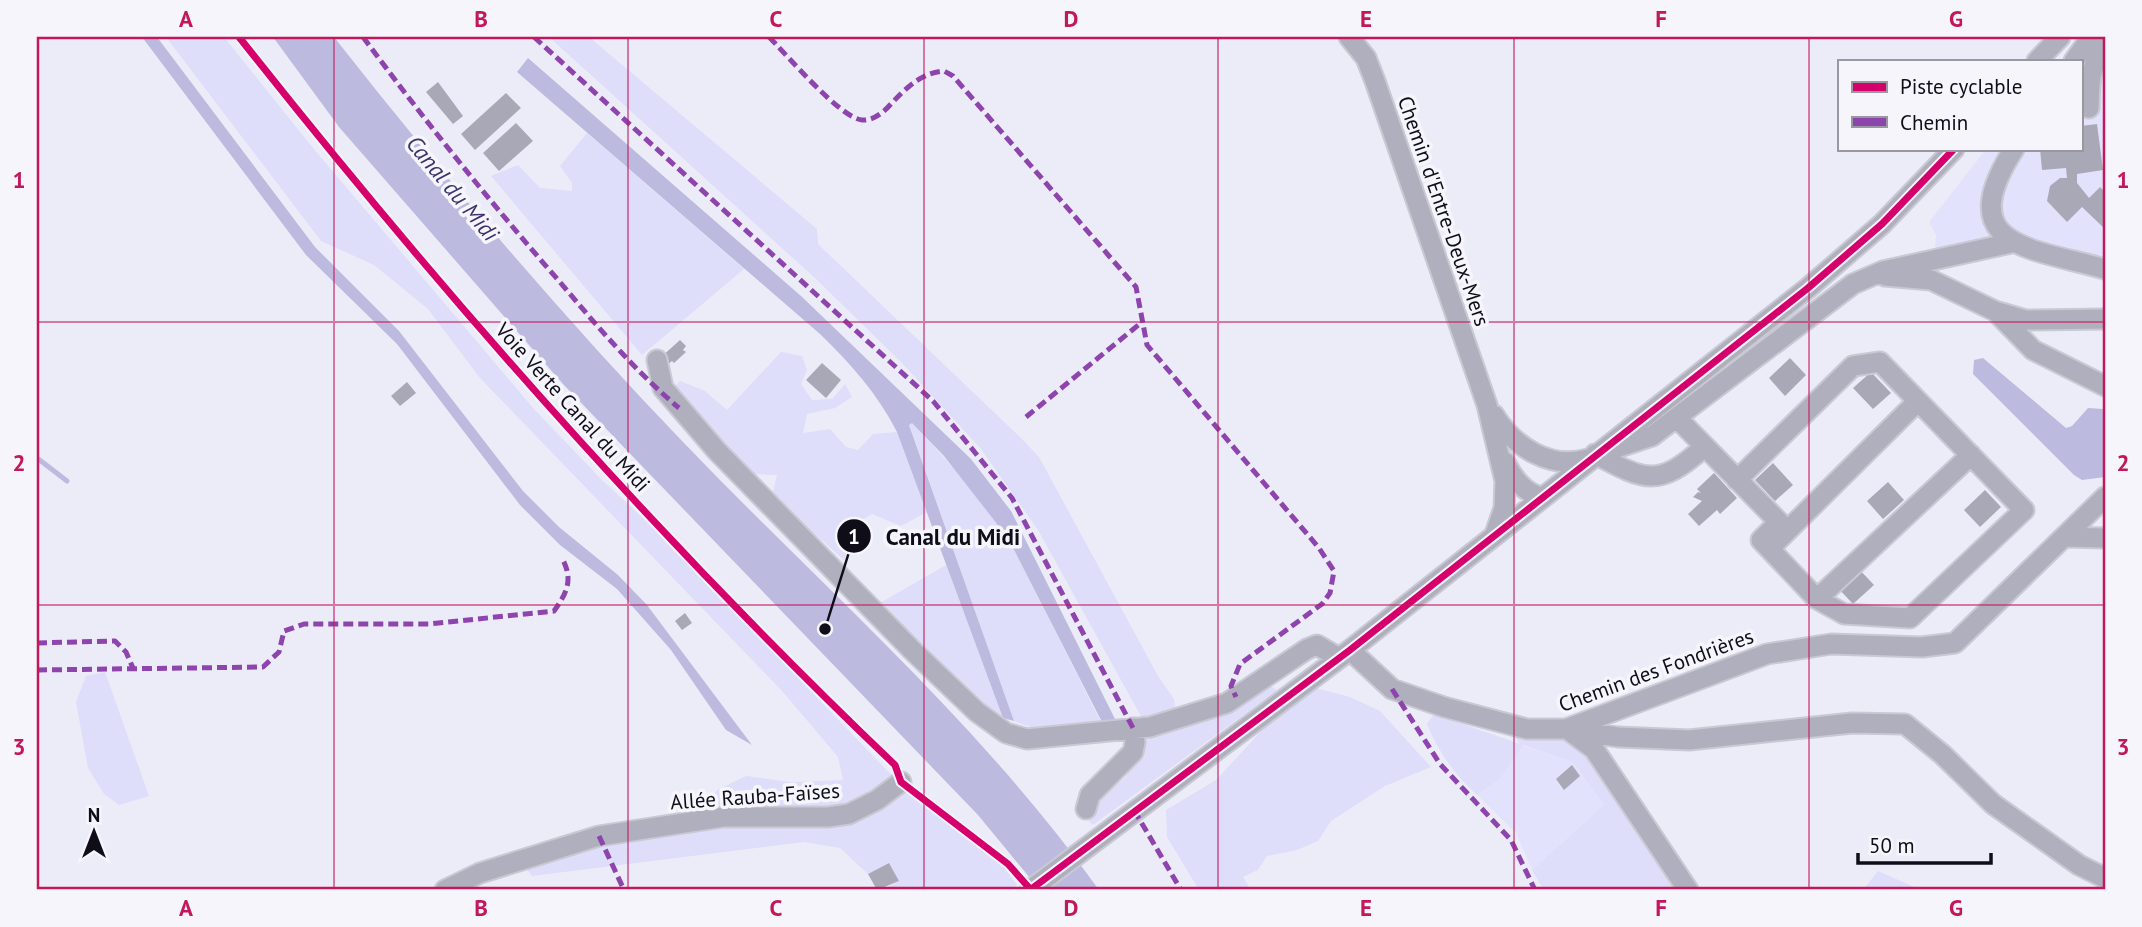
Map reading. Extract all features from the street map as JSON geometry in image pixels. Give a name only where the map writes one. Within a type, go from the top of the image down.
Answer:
[{"type":"street","name":"Chemin d'Entre-Deux-Mers","points":[[1349,37],[1366,58],[1375,80],[1487,405],[1505,481],[1504,508],[1494,535]]},
{"type":"street","points":[[2038,60],[2060,37]]},
{"type":"street","points":[[2075,60],[2084,47],[2098,37]]},
{"type":"street","points":[[2089,108],[2090,77],[2098,57],[2105,51]]},
{"type":"street","points":[[1030,890],[1345,654],[1592,456],[1808,288],[1882,225],[1953,150]]},
{"type":"street","points":[[2011,243],[1994,224],[1990,200],[2014,150]]},
{"type":"street","points":[[1592,456],[1653,436],[1853,284],[1873,275],[2011,243],[2105,269]]},
{"type":"street","points":[[1873,275],[1931,280],[1995,311],[2026,320],[2105,319]]},
{"type":"street","points":[[1995,311],[2033,350],[2105,386]]},
{"type":"street","points":[[657,360],[663,388],[717,451],[977,712],[1006,733],[1027,739],[1150,727],[1227,704],[1307,649],[1317,645],[1345,654]]},
{"type":"street","points":[[1677,418],[1704,447],[1737,480],[1779,522],[1761,540],[1817,599],[1844,614],[1910,618],[2024,510],[1880,362],[1853,366],[1737,480]]},
{"type":"street","points":[[1769,549],[1918,401]]},
{"type":"street","name":"Chemin d'Entre-Deux-Mers","points":[[1487,405],[1503,430],[1527,449],[1546,474],[1544,495],[1527,490],[1510,473],[1498,449]]},
{"type":"street","points":[[1592,456],[1635,476],[1664,475],[1689,461],[1704,447]]},
{"type":"street","name":"Chemin d'Entre-Deux-Mers","points":[[1527,449],[1552,460],[1573,463],[1592,456]]},
{"type":"street","points":[[1817,599],[1971,455]]},
{"type":"street","name":"Chemin des Fondrières","points":[[1345,654],[1392,689],[1444,707],[1527,729],[1566,729],[1767,654],[1830,644],[1922,647],[1955,643],[2065,537],[2091,507],[2105,497]]},
{"type":"street","points":[[2065,537],[2105,538]]},
{"type":"street","points":[[1566,729],[1618,737],[1689,740],[1852,723],[1905,724],[1943,755],[1993,804],[2079,865],[2105,878]]},
{"type":"street","points":[[1086,809],[1096,788],[1133,752],[1133,728]]},
{"type":"street","points":[[1566,729],[1594,748],[1688,890]]},
{"type":"street","name":"Allée Rauba-Faïses","points":[[445,890],[480,873],[599,836],[723,817],[828,817],[849,814],[877,800],[901,782]]},
{"type":"shaded area","points":[[166,37],[224,37],[313,148],[534,409],[602,480],[660,534],[901,785],[1005,868],[1017,885],[1011,890],[883,890],[899,881],[889,863],[868,874],[840,848],[804,842],[532,876],[522,863],[681,822],[719,789],[746,776],[791,782],[843,780],[838,757],[783,692],[480,378],[428,309],[374,265],[321,241]]},
{"type":"shaded area","points":[[549,37],[589,37],[817,229],[818,244],[1039,457],[1158,676],[1174,699],[1176,711],[1165,719],[1142,718],[1038,530],[981,449],[903,364],[816,279]]},
{"type":"shaded area","points":[[2082,37],[2105,37],[2105,282],[2008,253],[1933,269],[1936,235],[1929,222],[1985,150],[2082,150],[2082,60],[2061,60]]},
{"type":"shaded area","points":[[587,133],[744,269],[642,355],[491,176],[518,165],[540,188],[572,191],[572,183],[560,166]]},
{"type":"shaded area","points":[[781,352],[802,356],[807,370],[801,384],[812,400],[832,399],[845,384],[852,397],[835,408],[807,414],[803,433],[830,429],[846,447],[858,450],[873,434],[897,432],[927,512],[901,526],[872,514],[858,522],[844,560],[772,496],[777,475],[749,474],[672,390],[680,381],[705,391],[727,410]]},
{"type":"shaded area","points":[[912,422],[964,480],[1008,538],[1102,724],[1039,730],[1014,721],[909,424]]},
{"type":"shaded area","points":[[946,565],[1003,718],[983,707],[880,603]]},
{"type":"shaded area","points":[[105,672],[149,796],[119,805],[104,794],[88,768],[76,702],[86,676]]},
{"type":"shaded area","points":[[1267,684],[1277,690],[1093,825],[1087,819],[1095,803],[1126,777],[1142,742]]},
{"type":"shaded area","points":[[1316,688],[1350,697],[1380,711],[1431,767],[1385,786],[1331,821],[1318,841],[1297,850],[1267,856],[1258,870],[1243,877],[1251,890],[1199,890],[1167,837],[1166,810],[1216,780],[1266,726]]},
{"type":"shaded area","points":[[1434,714],[1520,744],[1514,736],[1561,739],[1583,746],[1680,890],[1544,890],[1532,870],[1604,805],[1573,762],[1523,745],[1500,779],[1477,795],[1442,754],[1427,724]]},
{"type":"shaded area","points":[[1522,745],[1573,762],[1604,805],[1532,870],[1516,833],[1477,795],[1500,779]]},
{"type":"shaded area","points":[[1878,871],[1921,890],[1863,890]]},
{"type":"water","points":[[142,37],[157,37],[315,247],[399,331],[523,491],[559,527],[618,575],[647,605],[752,745],[726,730],[671,650],[617,589],[560,545],[520,505],[397,344],[306,255]]},
{"type":"water","points":[[273,37],[334,37],[460,193],[592,345],[737,498],[953,714],[1053,829],[1099,890],[1040,890],[978,815],[563,384],[339,127]]},
{"type":"water","points":[[528,58],[801,296],[971,459],[1011,511],[1116,721],[1103,724],[1008,538],[944,456],[912,423],[909,425],[1014,721],[1003,718],[897,432],[872,392],[820,334],[517,72]]},
{"type":"water","points":[[1983,358],[2066,428],[2072,426],[2088,408],[2103,409],[2105,477],[2082,480],[2074,475],[1973,374],[1974,360]]},
{"type":"building","points":[[438,82],[463,116],[453,124],[426,92]]},
{"type":"building","points":[[506,93],[521,108],[475,150],[461,134]]},
{"type":"building","points":[[516,123],[533,141],[499,171],[483,153]]},
{"type":"building","points":[[2097,124],[2103,170],[2077,174],[2077,183],[2089,198],[2100,187],[2105,192],[2105,229],[2082,207],[2067,222],[2047,201],[2050,186],[2060,178],[2067,178],[2066,168],[2042,170],[2040,150],[2082,150],[2082,126]]},
{"type":"building","points":[[680,340],[686,346],[683,350],[686,352],[674,363],[672,361],[667,365],[660,358]]},
{"type":"building","points":[[1790,358],[1806,375],[1785,396],[1769,378]]},
{"type":"building","points":[[822,363],[841,380],[826,398],[806,380]]},
{"type":"building","points":[[1871,372],[1891,393],[1873,409],[1853,388]]},
{"type":"building","points":[[407,382],[416,393],[400,406],[391,396]]},
{"type":"building","points":[[1773,463],[1793,485],[1775,501],[1755,480]]},
{"type":"building","points":[[1714,473],[1737,498],[1720,514],[1717,510],[1699,526],[1688,514],[1702,501],[1693,497],[1698,492],[1701,493],[1697,489]]},
{"type":"building","points":[[1888,482],[1904,500],[1883,519],[1867,501]]},
{"type":"building","points":[[1985,490],[2001,507],[1980,527],[1964,510]]},
{"type":"building","points":[[1858,568],[1874,585],[1853,604],[1837,587]]},
{"type":"building","points":[[685,613],[692,623],[682,630],[675,621]]},
{"type":"building","points":[[1572,765],[1580,776],[1564,790],[1556,779]]},
{"type":"building","points":[[889,863],[899,881],[877,890],[868,874]]},
{"type":"waterway","points":[[37,458],[67,481]]},
{"type":"marked path","points":[[363,37],[458,161],[533,251],[616,347],[679,408]]},
{"type":"marked path","points":[[534,37],[933,401],[1012,498],[1133,728]]},
{"type":"marked path","points":[[769,37],[827,97],[852,117],[862,120],[881,114],[920,78],[944,71],[953,76],[1136,287],[1147,345],[1319,548],[1334,571],[1330,593],[1322,604],[1240,664],[1231,686],[1236,697]]},
{"type":"marked path","points":[[1026,417],[1142,322]]},
{"type":"marked path","points":[[37,670],[263,667],[279,652],[284,631],[304,624],[429,624],[554,611],[567,586],[568,574],[563,560]]},
{"type":"marked path","points":[[37,643],[115,641],[126,652],[133,668]]},
{"type":"marked path","points":[[1392,689],[1440,764],[1511,840],[1535,890]]},
{"type":"marked path","points":[[1134,810],[1181,890]]},
{"type":"marked path","points":[[599,836],[624,890]]},
{"type":"cycle path","name":"Voie Verte Canal du Midi","points":[[239,37],[473,321],[637,503],[721,592],[895,765],[901,782],[1008,864],[1031,890]]},
{"type":"cycle path","points":[[1030,890],[1350,650],[1808,288],[1882,224],[1953,150]]},
{"type":"place","name":"Canal du Midi","points":[[825,629]]}]
